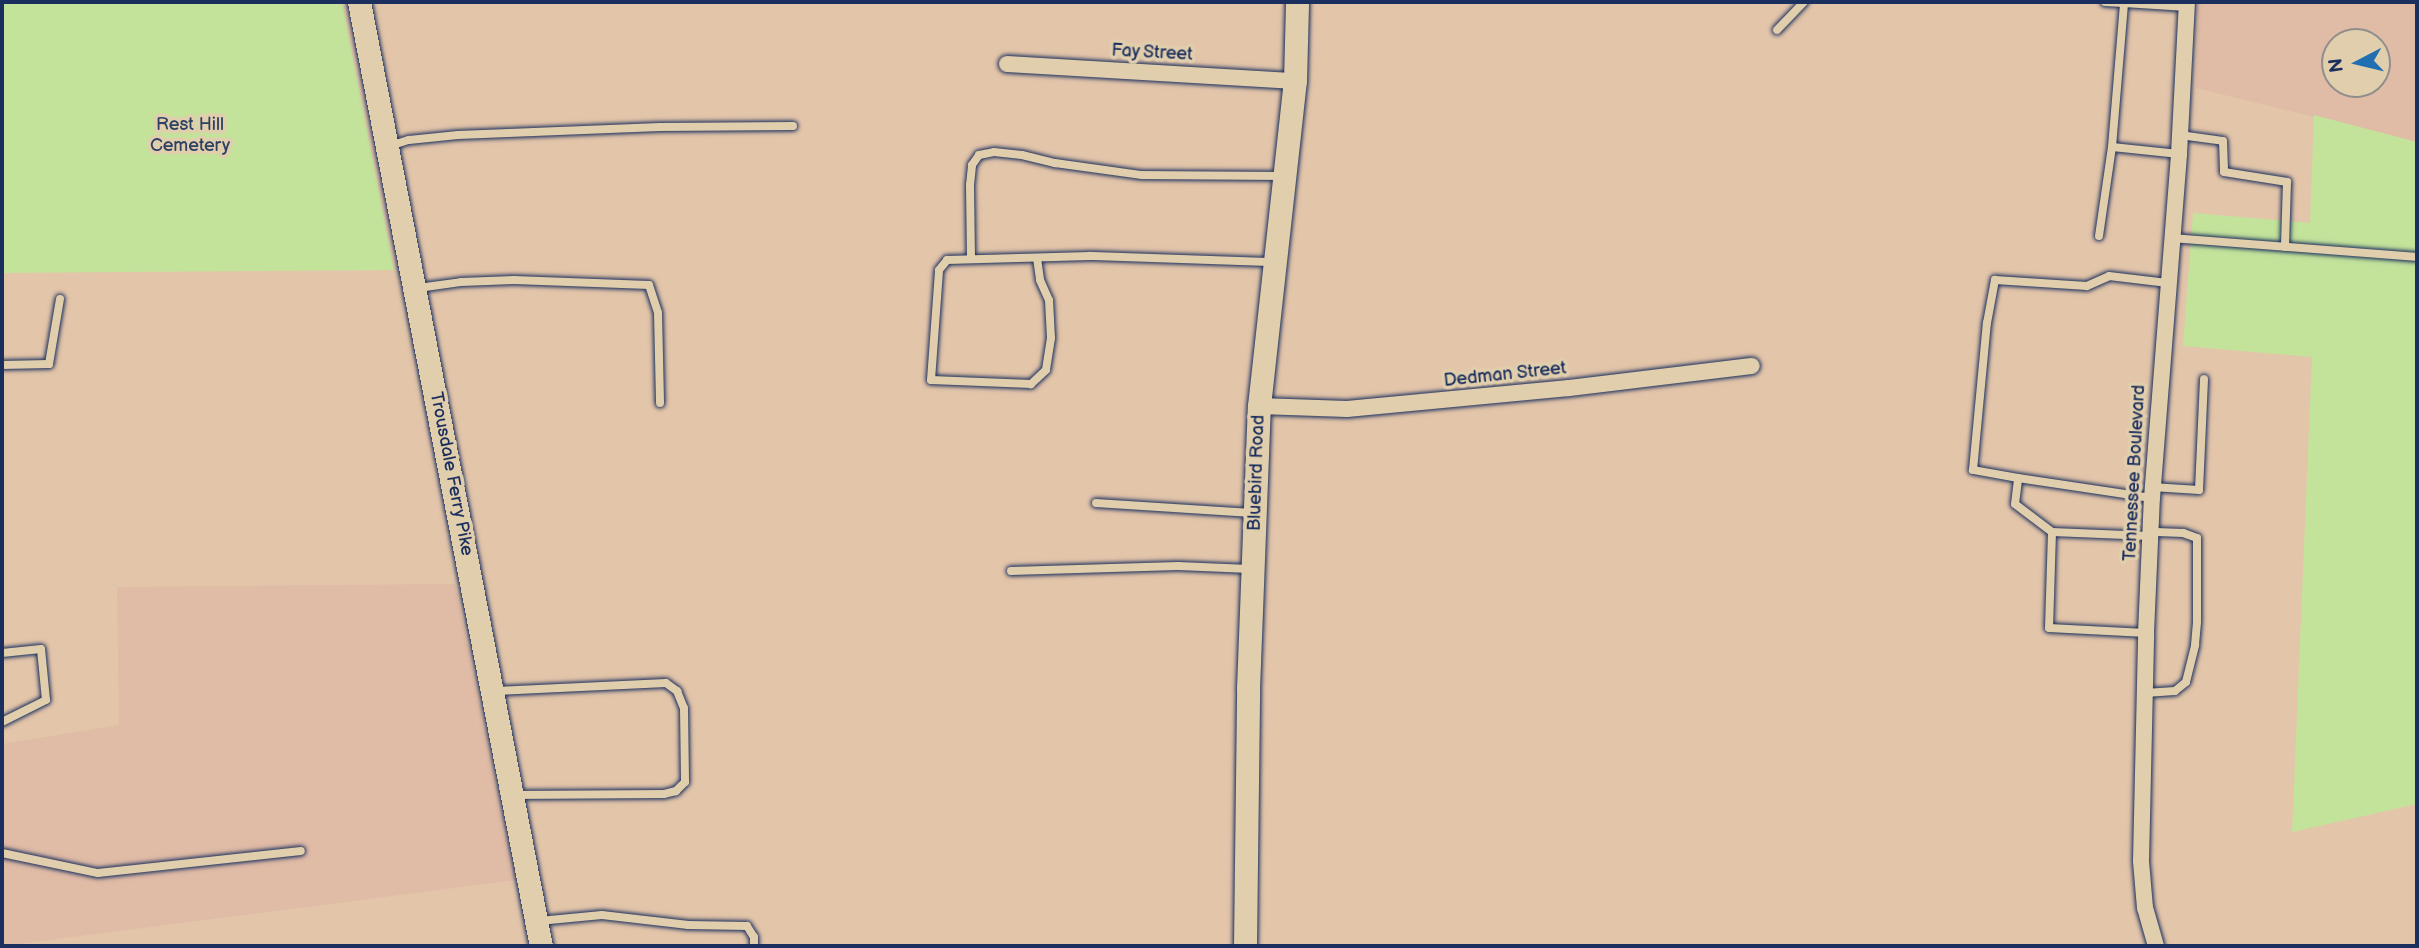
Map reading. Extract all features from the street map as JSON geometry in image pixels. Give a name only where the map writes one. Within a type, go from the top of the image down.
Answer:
[{"type":"main road","name":"Trousdale Ferry Pike","points":[[359,2],[541,946]]},
{"type":"main road","name":"Bluebird Road","points":[[1245,946],[1248,689],[1259,406],[1295,81],[1297,2]]},
{"type":"street","name":"Tennessee Boulevard","points":[[2155,946],[2145,908],[2141,861],[2146,633],[2152,493],[2179,154],[2187,4]]},
{"type":"street","name":"Fay Street","points":[[1007,64],[1295,81]]},
{"type":"street","name":"Dedman Street","points":[[1259,406],[1347,409],[1569,388],[1752,366]]},
{"type":"lane","points":[[1777,30],[1804,2]]},
{"type":"lane","points":[[2105,2],[2187,4]]},
{"type":"lane","points":[[2099,236],[2112,147],[2124,3]]},
{"type":"lane","points":[[387,147],[410,140],[458,135],[660,127],[793,126]]},
{"type":"lane","points":[[2180,135],[2223,141],[2224,172],[2287,182],[2285,247]]},
{"type":"lane","points":[[2112,147],[2179,154]]},
{"type":"lane","points":[[971,258],[970,185],[972,165],[979,155],[994,152],[1022,155],[1055,163],[1142,175],[1284,177]]},
{"type":"lane","points":[[2171,238],[2417,257]]},
{"type":"lane","points":[[1037,258],[1040,279],[1049,300],[1051,338],[1045,370],[1031,384],[932,380],[939,270],[947,260],[1090,256],[1275,262]]},
{"type":"lane","points":[[2168,283],[2109,276],[2087,286],[1995,281],[1987,323],[1973,470],[2018,478],[2152,493],[2199,490],[2204,379]]},
{"type":"lane","points":[[415,289],[461,282],[514,280],[649,285],[658,313],[660,403]]},
{"type":"lane","points":[[2,365],[49,363],[61,299]]},
{"type":"lane","points":[[2018,478],[2015,504],[2052,532],[2183,533],[2197,538],[2197,622],[2194,652],[2186,682],[2175,691],[2145,692]]},
{"type":"lane","points":[[1096,503],[1255,513]]},
{"type":"lane","points":[[2052,532],[2049,628],[2146,633]]},
{"type":"lane","points":[[1011,571],[1178,566],[1253,569]]},
{"type":"lane","points":[[2,653],[41,649],[46,700],[2,722]]},
{"type":"lane","points":[[493,691],[666,683],[677,691],[684,708],[685,782],[676,791],[664,794],[512,795]]},
{"type":"lane","points":[[2,853],[98,873],[301,851]]},
{"type":"lane","points":[[536,922],[602,915],[688,925],[747,926],[754,937],[754,946]]},
{"type":"shaded area","points":[[2198,2],[2417,2],[2417,142],[2196,88]]},
{"type":"shaded area","points":[[455,584],[516,880],[2,946],[2,744],[119,725],[117,587]]},
{"type":"green space","name":"Rest Hill Cemetery","points":[[2,2],[342,2],[394,270],[2,273]]},
{"type":"green space","points":[[2314,115],[2417,142],[2417,804],[2292,832],[2312,357],[2183,346],[2193,213],[2310,223]]}]
